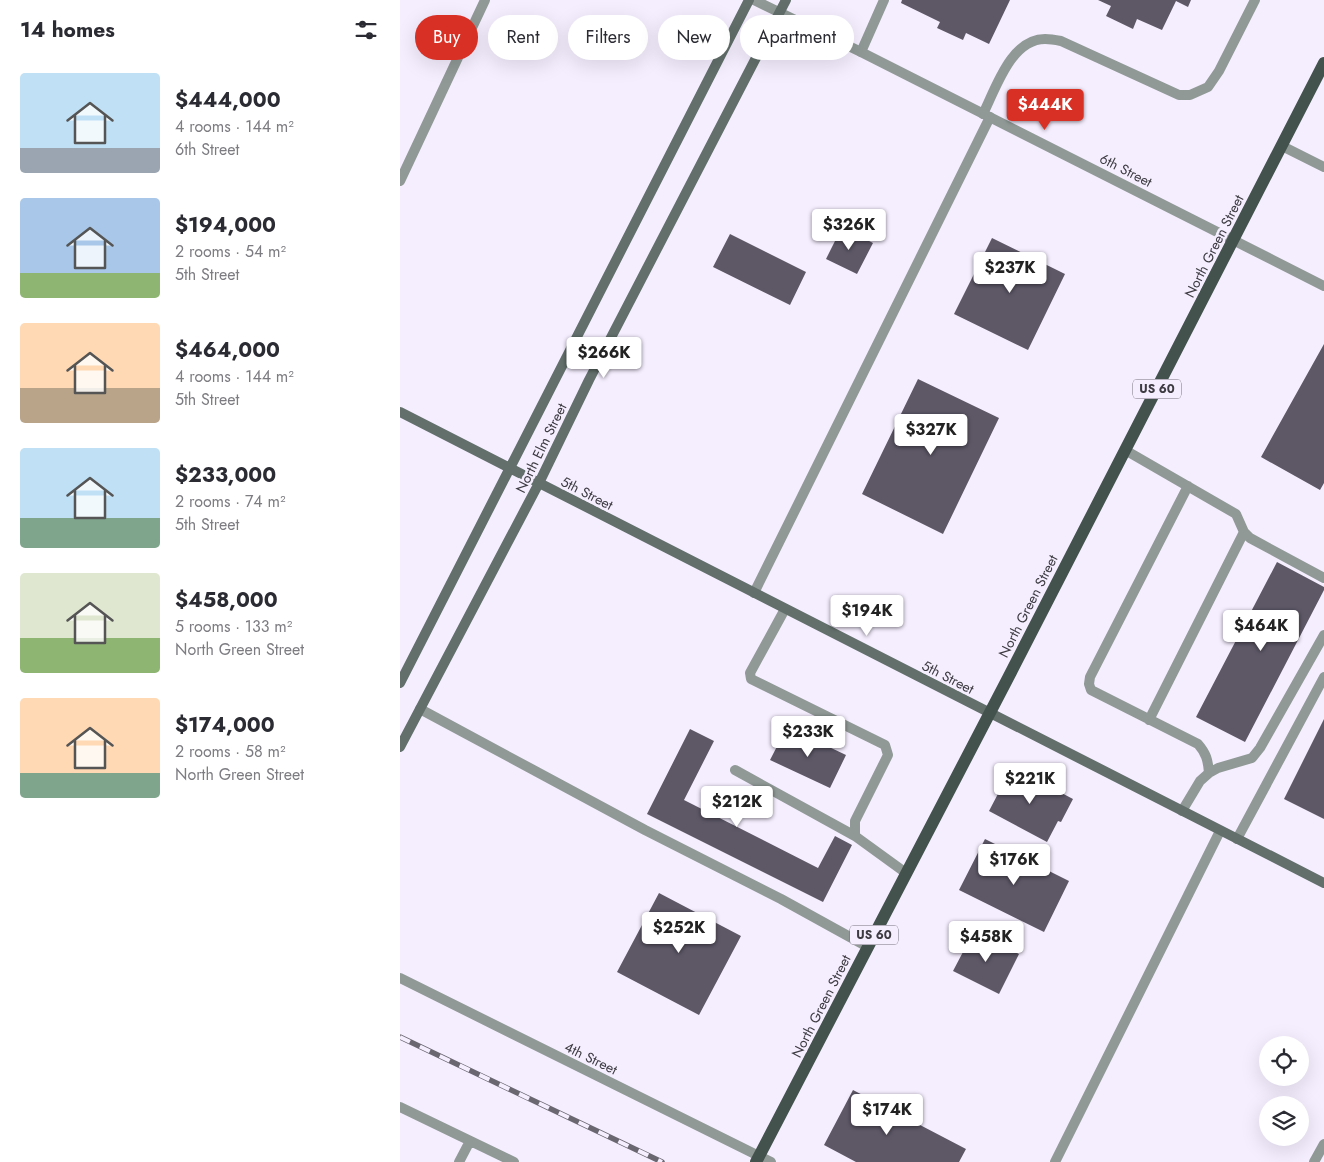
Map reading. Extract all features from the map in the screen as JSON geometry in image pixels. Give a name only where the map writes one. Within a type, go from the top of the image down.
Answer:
[{"type":"main road","name":"North Green Street","points":[[762,1160],[868,947],[1324,63]]},
{"type":"street","points":[[400,181],[485,0]]},
{"type":"street","name":"North Elm Street","points":[[400,683],[749,0]]},
{"type":"street","name":"6th Street","points":[[754,0],[861,52],[1324,286]]},
{"type":"street","name":"North Elm Street","points":[[400,747],[539,484],[589,380],[786,0]]},
{"type":"street","points":[[861,52],[884,0]]},
{"type":"street","points":[[754,593],[986,116],[1010,60],[1020,48],[1031,42],[1044,39],[1061,41],[1179,95],[1190,95],[1208,87],[1219,72],[1255,0]]},
{"type":"street","points":[[1282,146],[1324,167]]},
{"type":"street","name":"5th Street","points":[[400,412],[989,714],[1324,883]]},
{"type":"street","points":[[1125,450],[1236,514],[1244,532],[1250,538],[1324,578]]},
{"type":"street","points":[[1188,486],[1094,668],[1089,684],[1091,690],[1198,744],[1205,752],[1209,773]]},
{"type":"street","points":[[1148,720],[1244,532]]},
{"type":"street","points":[[785,609],[750,673],[751,679],[885,745],[888,755],[855,821],[855,836]]},
{"type":"street","points":[[1182,811],[1200,781],[1209,773],[1218,768],[1252,758],[1260,748],[1324,635]]},
{"type":"street","points":[[1237,839],[1324,677]]},
{"type":"street","points":[[420,709],[645,830],[781,899],[868,947]]},
{"type":"street","points":[[734,770],[855,836],[906,874]]},
{"type":"street","points":[[1055,1162],[1220,831]]},
{"type":"street","name":"4th Street","points":[[400,978],[762,1160]]},
{"type":"street","points":[[400,1107],[514,1162]]},
{"type":"street","points":[[459,1162],[470,1141]]},
{"type":"street","points":[[1314,1162],[1324,1144]]},
{"type":"building","points":[[902,0],[1010,0],[989,44],[966,33],[963,40],[937,28],[940,22],[901,3]]},
{"type":"building","points":[[1098,0],[1191,0],[1188,7],[1176,1],[1162,30],[1137,19],[1133,29],[1106,16],[1111,6]]},
{"type":"building","points":[[842,227],[873,243],[857,274],[826,259]]},
{"type":"building","points":[[730,234],[806,272],[790,305],[713,267]]},
{"type":"building","points":[[992,238],[1065,274],[1028,350],[954,314]]},
{"type":"building","points":[[1324,344],[1324,483],[1320,490],[1261,457]]},
{"type":"building","points":[[918,379],[999,418],[943,534],[862,494]]},
{"type":"building","points":[[1277,562],[1324,587],[1324,590],[1245,742],[1196,717]]},
{"type":"building","points":[[1324,719],[1324,819],[1284,799]]},
{"type":"building","points":[[787,727],[846,755],[830,788],[770,760]]},
{"type":"building","points":[[690,729],[714,741],[684,800],[818,868],[835,836],[852,845],[823,902],[647,814]]},
{"type":"building","points":[[1012,767],[1073,799],[1061,822],[1058,821],[1047,842],[989,811]]},
{"type":"building","points":[[985,839],[1069,881],[1044,932],[959,890]]},
{"type":"building","points":[[659,893],[741,936],[699,1015],[617,972]]},
{"type":"building","points":[[974,931],[1019,954],[999,994],[953,971]]},
{"type":"building","points":[[853,1090],[966,1149],[959,1162],[856,1162],[824,1145]]},
{"type":"railway","points":[[400,1037],[662,1162]]}]
